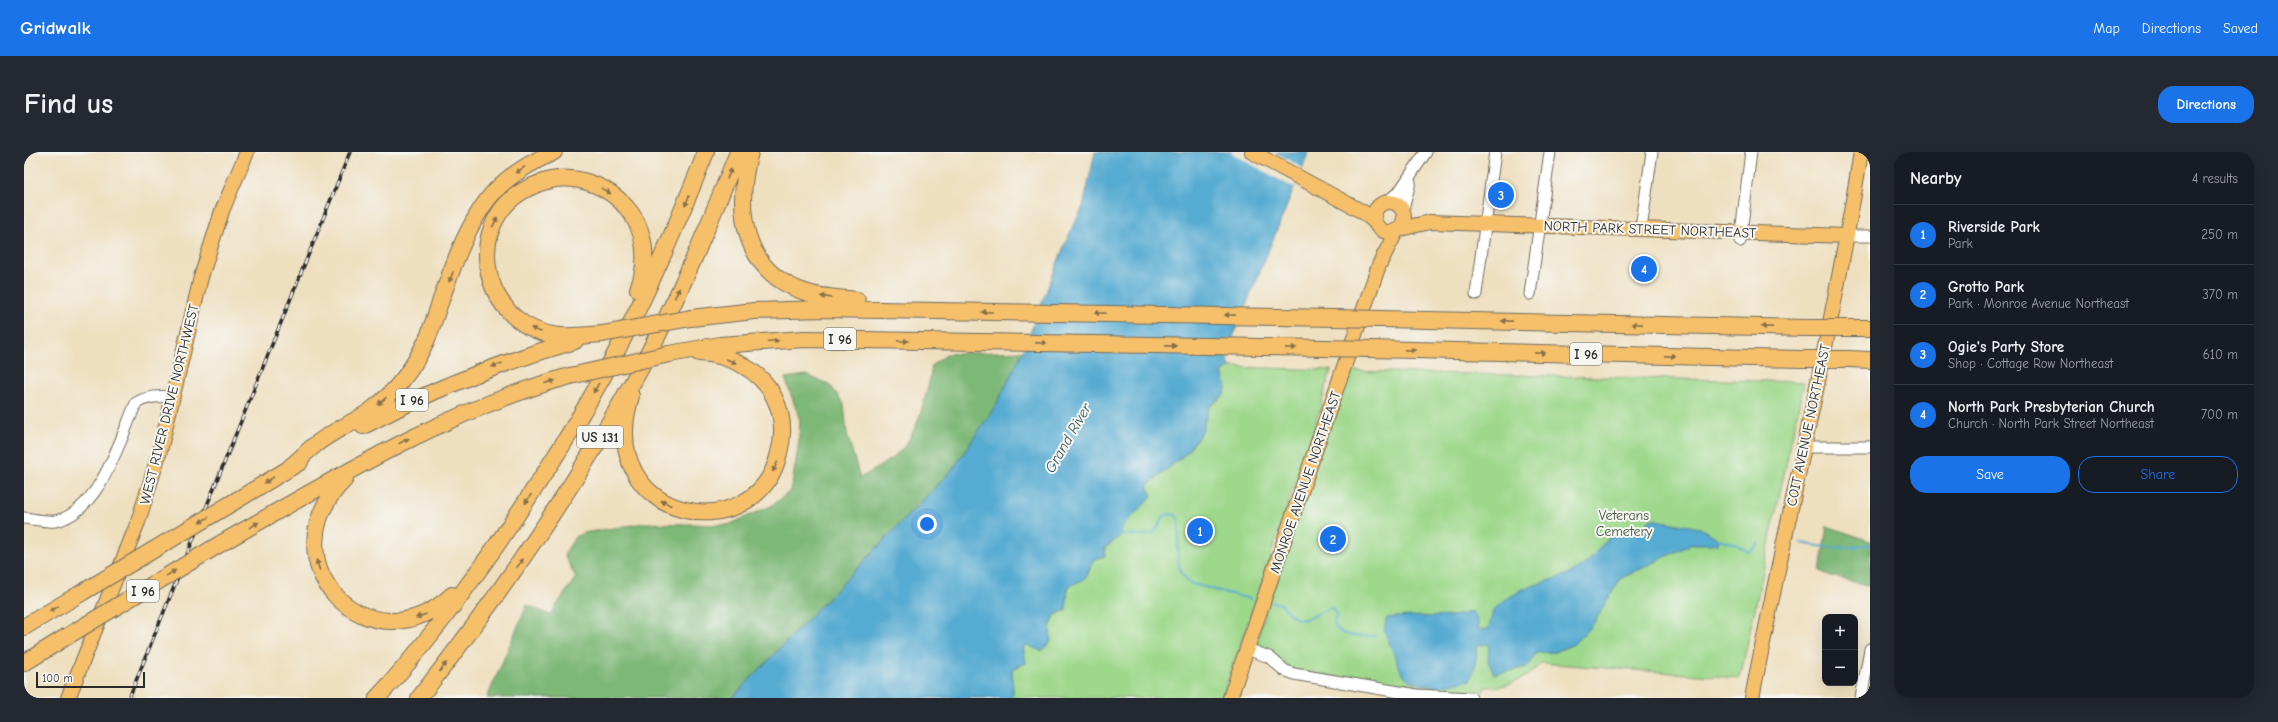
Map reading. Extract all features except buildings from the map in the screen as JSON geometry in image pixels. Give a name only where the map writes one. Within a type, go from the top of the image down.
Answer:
[{"type":"highway","points":[[290,467],[316,444],[370,411],[391,394],[420,355],[474,221],[501,184],[519,170],[554,152]]},
{"type":"highway","name":"US 131","points":[[377,698],[435,629],[475,576],[567,437],[615,354],[685,206],[706,152]]},
{"type":"highway","name":"US 131","points":[[419,698],[488,608],[537,539],[572,486],[638,372],[690,265],[738,152]]},
{"type":"highway","points":[[750,152],[742,192],[745,229],[757,254],[769,270],[784,281],[804,292],[822,296],[919,304],[962,312]]},
{"type":"highway","points":[[602,334],[559,336],[536,330],[515,318],[498,299],[487,266],[489,238],[503,209],[519,194],[531,186],[560,179],[573,179],[594,184],[606,190],[620,201],[638,225],[644,251],[644,270],[615,354]]},
{"type":"highway","name":"I 96","points":[[24,627],[290,467],[412,400],[508,361],[602,334],[690,318],[754,311],[799,309],[1269,316],[1862,328]]},
{"type":"highway","name":"I 96","points":[[24,663],[220,544],[378,454],[425,430],[533,386],[570,376],[674,353],[720,345],[804,339],[1324,348],[1870,360]]},
{"type":"highway","points":[[638,372],[626,412],[624,428],[626,453],[635,473],[647,491],[678,509],[700,513],[723,511],[746,501],[764,486],[777,464],[783,437],[780,414],[774,398],[767,385],[756,374],[728,359],[707,353],[674,353]]},
{"type":"highway","points":[[378,454],[345,479],[330,493],[320,511],[314,544],[317,564],[324,581],[333,595],[357,613],[372,618],[390,622],[411,620],[437,608],[475,576]]},
{"type":"main road","name":"WEST RIVER DRIVE NORTHWEST","points":[[68,698],[138,522],[160,451],[201,277],[222,212],[247,152]]},
{"type":"main road","points":[[1252,152],[1309,184],[1345,203],[1363,212],[1376,225],[1389,233],[1399,229],[1404,220],[1403,210],[1395,203],[1345,203]]},
{"type":"main road","name":"COIT AVENUE NORTHEAST","points":[[1752,698],[1785,528],[1804,447],[1847,236],[1861,152]]},
{"type":"main road","points":[[1376,225],[1375,212],[1383,204]]},
{"type":"main road","name":"NORTH PARK STREET NORTHEAST","points":[[1403,210],[1430,222]]},
{"type":"main road","name":"NORTH PARK STREET NORTHEAST","points":[[1399,229],[1430,222],[1641,229],[1740,236],[1847,236]]},
{"type":"main road","name":"MONROE AVENUE NORTHEAST","points":[[1376,225],[1380,240],[1379,265]]},
{"type":"main road","name":"MONROE AVENUE NORTHEAST","points":[[1230,698],[1379,265],[1399,229]]},
{"type":"street","points":[[1383,204],[1394,198],[1426,152]]},
{"type":"street","points":[[1476,294],[1495,152]]},
{"type":"street","points":[[1530,294],[1550,152]]},
{"type":"street","points":[[1641,229],[1652,152]]},
{"type":"street","points":[[1740,236],[1752,152]]},
{"type":"street","points":[[1403,210],[1412,174]]},
{"type":"street","name":"NORTH PARK STREET NORTHEAST","points":[[1847,236],[1870,236]]},
{"type":"street","points":[[24,518],[54,521],[78,510],[88,502],[99,487],[136,403],[153,396],[173,396]]},
{"type":"street","points":[[1804,447],[1870,447]]},
{"type":"street","points":[[1247,648],[1269,657],[1287,672],[1294,674],[1417,694],[1471,698]]},
{"type":"street","points":[[1861,698],[1870,649]]},
{"type":"green space","points":[[1023,351],[996,405],[953,469],[732,698],[487,698],[527,605],[550,615],[576,577],[564,555],[575,537],[583,533],[644,523],[728,525],[771,506],[791,491],[798,448],[800,420],[785,378],[806,375],[830,385],[844,404],[847,434],[860,478],[891,459],[906,444],[917,423],[921,411],[932,365],[948,354]]},
{"type":"green space","points":[[1230,367],[1331,370],[1317,419],[1222,698],[1010,698],[1013,695],[1012,669],[1026,663],[1023,647],[1050,628],[1055,615],[1066,610],[1068,587],[1086,578],[1094,559],[1105,556],[1105,548],[1121,536],[1122,527],[1151,496],[1147,486],[1188,452],[1202,431],[1209,407],[1225,394],[1226,386],[1222,373]]},
{"type":"green space","name":"Veterans Cemetery","points":[[1348,371],[1804,382],[1740,678],[1541,663],[1529,674],[1516,682],[1500,686],[1484,687],[1484,691],[1439,690],[1403,683],[1387,686],[1293,670],[1256,647],[1261,625]]},
{"type":"green space","points":[[1827,526],[1870,541],[1870,586],[1831,576],[1820,571]]},
{"type":"water","name":"Grand River","points":[[1095,152],[1309,152],[1226,354],[1230,367],[1222,373],[1226,386],[1225,394],[1209,407],[1202,431],[1187,452],[1147,486],[1152,496],[1122,527],[1121,536],[1105,547],[1105,556],[1094,559],[1086,578],[1068,587],[1066,610],[1055,615],[1050,628],[1051,642],[1041,651],[1027,645],[1023,647],[1026,663],[1012,669],[1013,695],[1010,698],[732,698],[953,469],[996,405],[1023,351],[1066,241],[1083,207]]},
{"type":"water","points":[[1651,519],[1700,528],[1719,539],[1717,544],[1692,544],[1620,579],[1594,623],[1574,644],[1555,652],[1536,653],[1528,667],[1494,674],[1488,661],[1489,644],[1478,645],[1475,666],[1470,680],[1434,687],[1410,681],[1402,674],[1384,630],[1387,618],[1409,616],[1440,617],[1461,615],[1471,612],[1477,620],[1478,629],[1488,630],[1493,611],[1503,601],[1523,589],[1569,574],[1588,562],[1607,539],[1624,530],[1641,529]]},
{"type":"pier","points":[[1230,152],[1274,152],[1303,168],[1294,188]]},
{"type":"waterway","points":[[1120,535],[1144,535],[1154,533],[1164,516],[1170,514],[1176,515],[1179,528],[1177,555],[1182,574],[1189,583],[1250,599]]},
{"type":"waterway","points":[[1718,539],[1736,544],[1748,552],[1754,549],[1758,542]]},
{"type":"waterway","points":[[1801,543],[1842,548],[1867,544],[1870,547]]},
{"type":"waterway","points":[[1272,602],[1282,604],[1288,612],[1297,619],[1312,617],[1332,608],[1336,614],[1334,625],[1337,629],[1352,636],[1375,636]]},
{"type":"railway","points":[[129,698],[350,152]]},
{"type":"place","name":"Ogie's Party Store","points":[[1501,195]]},
{"type":"place","name":"North Park Presbyterian Church","points":[[1644,269]]},
{"type":"place","name":"Riverside Park","points":[[1200,531]]},
{"type":"place","name":"Grotto Park","points":[[1333,539]]}]
